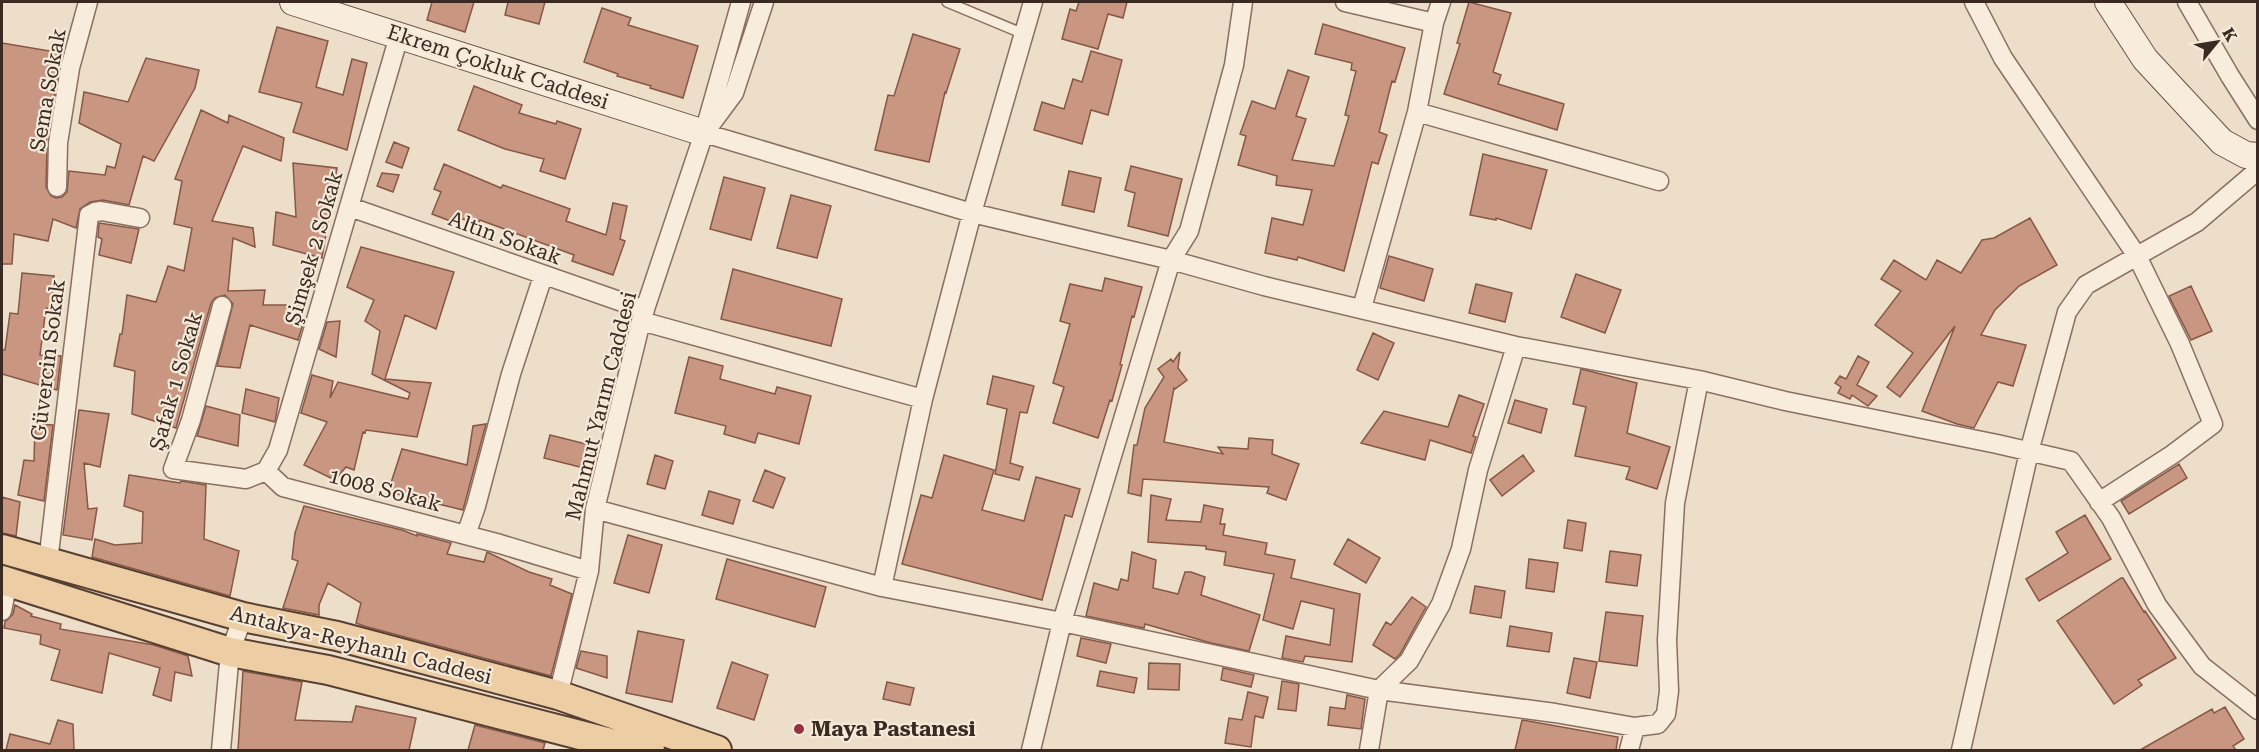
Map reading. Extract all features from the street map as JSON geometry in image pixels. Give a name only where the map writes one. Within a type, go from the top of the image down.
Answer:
[{"type":"main road","name":"Antakya-Reyhanlı Caddesi","points":[[2,549],[243,617],[337,636],[558,695],[717,750]]},
{"type":"main road","name":"Antakya-Reyhanlı Caddesi","points":[[4,581],[230,652],[328,670],[614,747],[650,750]]},
{"type":"street","name":"Sema Sokak","points":[[57,187],[58,143],[70,68],[88,2]]},
{"type":"street","name":"Ekrem Çokluk Caddesi","points":[[293,2],[344,9],[399,36],[704,133]]},
{"type":"street","name":"Mahmut Yarım Caddesi","points":[[558,695],[589,571],[595,509],[643,316],[704,133],[741,2]]},
{"type":"street","name":"Mahmut Yarım Caddesi","points":[[704,133],[734,93],[764,2]]},
{"type":"street","points":[[882,586],[922,399],[972,213],[1033,2]]},
{"type":"street","points":[[1031,750],[1062,622],[1171,260],[1189,231],[1234,65],[1243,2]]},
{"type":"street","points":[[1344,2],[1434,23]]},
{"type":"street","points":[[1362,308],[1417,112],[1434,23],[1441,2]]},
{"type":"street","points":[[1974,2],[2004,58],[2137,256],[2180,344],[2213,424],[2173,454],[2100,502]]},
{"type":"street","points":[[2109,2],[2145,59],[2222,142],[2247,155],[2258,156]]},
{"type":"street","points":[[2187,2],[2258,120]]},
{"type":"street","name":"Şimşek 2 Sokak","points":[[267,471],[278,450],[399,36]]},
{"type":"street","points":[[1417,112],[1659,181]]},
{"type":"street","points":[[704,133],[972,213],[1171,260],[1264,286],[1516,346],[1699,380],[1785,401],[2072,461],[2111,519],[2157,605],[2202,666],[2258,710]]},
{"type":"street","points":[[1961,750],[2029,452],[2067,312],[2086,285],[2197,222],[2258,170]]},
{"type":"street","name":"Altın Sokak","points":[[350,207],[543,276],[643,316],[922,399]]},
{"type":"street","name":"Güvercin Sokak","points":[[48,562],[89,215],[101,212],[140,218]]},
{"type":"street","points":[[466,535],[511,374],[543,276]]},
{"type":"street","name":"Şafak 1 Sokak","points":[[222,306],[191,420],[173,469],[246,479],[267,471]]},
{"type":"street","points":[[1369,750],[1379,690],[1409,661],[1441,604],[1461,549],[1478,470],[1516,346]]},
{"type":"street","points":[[595,509],[882,586],[1379,690],[1555,713],[1635,727],[1658,724],[1666,714],[1669,691],[1667,640],[1675,503],[1699,380]]},
{"type":"street","name":"1008 Sokak","points":[[267,471],[283,487],[466,535],[589,571]]},
{"type":"street","points":[[2,611],[4,581]]},
{"type":"street","points":[[221,750],[230,652],[243,617]]},
{"type":"street","points":[[1629,750],[1635,727]]},
{"type":"lane","points":[[947,2],[1024,34]]},
{"type":"building","points":[[432,2],[474,2],[465,32],[427,20]]},
{"type":"building","points":[[508,2],[545,2],[539,24],[505,15]]},
{"type":"building","points":[[1079,2],[1127,2],[1123,18],[1108,14],[1098,49],[1062,39],[1070,9],[1076,11]]},
{"type":"building","points":[[1469,2],[1511,13],[1493,72],[1501,75],[1498,84],[1564,104],[1557,130],[1444,94],[1460,44],[1457,43]]},
{"type":"building","points":[[602,8],[631,18],[628,25],[698,46],[683,98],[617,76],[618,74],[584,62]]},
{"type":"building","points":[[1323,24],[1405,48],[1395,82],[1392,81],[1379,132],[1387,135],[1378,164],[1372,162],[1344,271],[1298,257],[1297,260],[1265,253],[1272,218],[1303,225],[1312,190],[1276,185],[1277,176],[1238,165],[1246,136],[1240,134],[1252,101],[1275,109],[1288,70],[1309,77],[1296,116],[1306,119],[1292,160],[1334,166],[1349,116],[1345,115],[1356,71],[1351,70],[1352,63],[1315,54]]},
{"type":"building","points":[[277,27],[328,41],[316,87],[343,95],[352,59],[367,63],[347,150],[293,132],[302,103],[259,92]]},
{"type":"building","points":[[913,34],[960,49],[945,92],[929,162],[875,150],[888,95],[894,96]]},
{"type":"building","points":[[2,43],[62,53],[45,148],[47,148],[46,187],[51,196],[56,198],[62,197],[67,192],[69,171],[105,175],[107,166],[115,168],[121,144],[79,123],[84,92],[128,102],[146,58],[199,70],[195,88],[154,161],[143,156],[129,205],[103,200],[90,202],[80,209],[76,228],[53,219],[48,241],[14,234],[12,264],[2,264]]},
{"type":"building","points":[[1091,51],[1122,60],[1108,115],[1091,110],[1082,144],[1034,130],[1042,102],[1064,109],[1073,79],[1082,82]]},
{"type":"building","points":[[474,86],[522,105],[519,113],[581,129],[565,179],[540,171],[544,159],[505,149],[458,130]]},
{"type":"building","points":[[201,110],[228,123],[229,115],[284,138],[281,161],[243,146],[212,221],[253,228],[255,247],[233,238],[228,291],[265,290],[263,305],[304,305],[299,325],[303,324],[298,340],[250,325],[240,368],[217,366],[233,304],[225,295],[215,298],[211,303],[176,428],[132,414],[135,371],[114,366],[120,334],[122,334],[127,295],[156,302],[168,266],[184,271],[192,228],[174,224],[182,181],[175,179]]},
{"type":"building","points":[[394,142],[409,148],[402,168],[386,162]]},
{"type":"building","points":[[1483,154],[1547,170],[1531,229],[1496,218],[1496,220],[1470,215]]},
{"type":"building","points":[[293,163],[337,168],[322,258],[273,245],[276,212],[296,217]]},
{"type":"building","points":[[444,164],[501,188],[503,185],[570,209],[566,221],[606,235],[613,203],[627,206],[620,239],[625,241],[613,275],[572,261],[574,255],[480,220],[478,225],[460,218],[458,224],[432,214],[441,192],[434,189]]},
{"type":"building","points":[[1131,166],[1182,179],[1168,236],[1128,226],[1135,193],[1125,190]]},
{"type":"building","points":[[1069,171],[1101,178],[1094,212],[1062,205]]},
{"type":"building","points":[[382,173],[399,175],[393,192],[377,186]]},
{"type":"building","points":[[724,177],[765,188],[751,240],[710,229]]},
{"type":"building","points":[[791,195],[831,206],[817,258],[777,248]]},
{"type":"building","points":[[2030,218],[2057,265],[2019,286],[1995,310],[1981,335],[2026,345],[2013,386],[1998,382],[1974,428],[1922,411],[1955,326],[1900,397],[1887,387],[1913,353],[1875,325],[1901,291],[1881,279],[1894,260],[1926,280],[1937,260],[1961,273],[1982,240],[1994,238]]},
{"type":"building","points":[[99,223],[139,229],[131,263],[99,255],[102,239],[98,237]]},
{"type":"building","points":[[361,247],[454,272],[436,329],[405,315],[385,379],[431,383],[417,437],[366,430],[365,433],[363,432],[354,470],[346,467],[335,480],[304,465],[327,422],[301,413],[312,375],[333,381],[330,398],[338,382],[408,399],[410,393],[372,374],[380,331],[365,321],[374,300],[347,287]]},
{"type":"building","points":[[1389,256],[1433,269],[1424,301],[1380,288]]},
{"type":"building","points":[[733,269],[842,299],[831,346],[721,319]]},
{"type":"building","points":[[22,273],[54,276],[52,309],[46,308],[40,355],[61,356],[57,390],[2,374],[2,350],[5,350],[10,313],[18,314]]},
{"type":"building","points":[[1576,274],[1621,290],[1605,333],[1561,317]]},
{"type":"building","points":[[1105,278],[1142,287],[1134,317],[1132,316],[1112,401],[1110,400],[1098,438],[1053,423],[1064,387],[1053,383],[1070,324],[1060,321],[1070,284],[1102,291]]},
{"type":"building","points":[[1476,284],[1512,293],[1505,322],[1469,313]]},
{"type":"building","points":[[2191,286],[2212,331],[2191,340],[2169,296]]},
{"type":"building","points":[[340,321],[336,357],[319,349],[327,322]]},
{"type":"building","points":[[1373,333],[1394,343],[1378,380],[1357,370]]},
{"type":"building","points":[[1180,352],[1178,368],[1187,380],[1174,388],[1164,442],[1223,454],[1218,447],[1248,449],[1249,438],[1273,440],[1272,454],[1299,464],[1286,500],[1267,493],[1269,487],[1143,479],[1141,496],[1128,493],[1134,445],[1137,445],[1145,408],[1164,377],[1158,369],[1171,359],[1173,362]]},
{"type":"building","points":[[1858,356],[1869,362],[1857,385],[1877,396],[1868,406],[1852,395],[1850,399],[1838,393],[1841,387],[1835,383],[1840,376],[1846,379]]},
{"type":"building","points":[[689,357],[723,366],[720,379],[775,394],[777,387],[811,396],[799,444],[758,433],[755,443],[724,434],[726,426],[675,413]]},
{"type":"building","points":[[1581,369],[1637,383],[1627,433],[1670,447],[1657,489],[1626,479],[1630,467],[1575,456],[1586,407],[1573,404]]},
{"type":"building","points":[[993,376],[1034,386],[1027,413],[1020,412],[1010,463],[1023,467],[1019,480],[995,474],[1007,409],[987,404]]},
{"type":"building","points":[[246,389],[279,398],[275,422],[242,413]]},
{"type":"building","points":[[1459,395],[1484,404],[1473,436],[1476,437],[1471,453],[1430,440],[1425,460],[1361,443],[1384,411],[1448,427]]},
{"type":"building","points":[[1515,400],[1547,409],[1541,433],[1508,423]]},
{"type":"building","points":[[206,406],[240,415],[238,446],[197,436]]},
{"type":"building","points":[[79,410],[109,414],[100,467],[84,463],[88,509],[97,508],[92,540],[63,535]]},
{"type":"building","points":[[35,424],[53,425],[44,501],[18,495],[24,460],[34,461]]},
{"type":"building","points":[[486,424],[463,510],[388,492],[402,449],[467,465],[473,426]]},
{"type":"building","points":[[550,435],[594,446],[588,469],[544,458]]},
{"type":"building","points":[[655,455],[673,461],[665,489],[647,484]]},
{"type":"building","points":[[944,455],[994,470],[982,510],[1024,521],[1036,477],[1080,489],[1072,517],[1065,515],[1042,600],[902,564],[921,495],[932,498]]},
{"type":"building","points":[[1523,455],[1534,471],[1502,496],[1490,480]]},
{"type":"building","points":[[2179,464],[2187,478],[2129,514],[2121,501]]},
{"type":"building","points":[[765,470],[785,478],[773,508],[753,501]]},
{"type":"building","points":[[129,475],[206,485],[204,539],[239,551],[230,596],[92,557],[95,539],[115,545],[142,543],[143,512],[124,506]]},
{"type":"building","points":[[709,491],[740,500],[733,524],[702,515]]},
{"type":"building","points":[[1151,495],[1171,499],[1166,520],[1201,522],[1204,505],[1223,509],[1220,524],[1225,524],[1223,535],[1267,543],[1265,554],[1295,560],[1291,578],[1360,594],[1352,662],[1305,656],[1303,662],[1282,658],[1286,636],[1330,645],[1334,609],[1301,601],[1293,629],[1263,620],[1274,574],[1224,565],[1226,552],[1206,549],[1206,546],[1148,542]]},
{"type":"building","points":[[2,497],[20,502],[16,536],[2,533]]},
{"type":"building","points":[[304,506],[451,543],[447,554],[484,562],[487,552],[529,572],[552,579],[550,585],[572,594],[551,676],[356,623],[361,603],[328,583],[319,605],[319,615],[283,608],[298,561],[292,559],[295,533]]},
{"type":"building","points":[[2085,515],[2111,559],[2039,601],[2026,579],[2068,553],[2056,532]]},
{"type":"building","points":[[1568,520],[1586,523],[1582,551],[1564,548]]},
{"type":"building","points":[[628,535],[662,545],[649,593],[614,583]]},
{"type":"building","points":[[1348,539],[1380,558],[1366,583],[1334,564]]},
{"type":"building","points":[[1610,551],[1641,555],[1637,586],[1606,582]]},
{"type":"building","points":[[1132,552],[1156,560],[1153,588],[1178,594],[1185,572],[1191,572],[1205,577],[1201,595],[1260,615],[1249,651],[1211,643],[1145,624],[1144,628],[1086,616],[1094,583],[1118,590],[1121,579],[1128,581]]},
{"type":"building","points":[[727,559],[826,587],[815,627],[716,599]]},
{"type":"building","points":[[1529,559],[1558,563],[1554,592],[1526,588]]},
{"type":"building","points":[[2121,578],[2176,658],[2138,680],[2142,685],[2114,704],[2057,621]]},
{"type":"building","points":[[1475,586],[1505,591],[1501,618],[1470,613]]},
{"type":"building","points":[[1412,597],[1426,607],[1395,659],[1373,645],[1386,622],[1391,625]]},
{"type":"building","points":[[15,605],[32,614],[31,616],[61,624],[60,629],[154,645],[188,656],[192,676],[175,672],[171,701],[153,695],[160,668],[109,653],[102,693],[51,680],[60,650],[40,644],[41,635],[4,628],[5,622],[13,614]]},
{"type":"building","points":[[1606,612],[1643,616],[1637,666],[1599,661]]},
{"type":"building","points":[[1510,626],[1552,633],[1549,652],[1507,646]]},
{"type":"building","points":[[638,631],[684,640],[672,702],[626,693]]},
{"type":"building","points":[[1081,638],[1111,644],[1106,663],[1077,656]]},
{"type":"building","points":[[581,651],[607,656],[607,678],[576,668]]},
{"type":"building","points":[[1574,658],[1597,662],[1590,698],[1567,693]]},
{"type":"building","points":[[732,662],[768,675],[754,720],[717,708]]},
{"type":"building","points":[[1149,663],[1180,664],[1179,690],[1148,689]]},
{"type":"building","points":[[1223,668],[1254,675],[1251,687],[1221,680]]},
{"type":"building","points":[[243,671],[302,682],[295,720],[352,722],[356,706],[416,718],[409,750],[238,750]]},
{"type":"building","points":[[1100,671],[1137,678],[1134,693],[1097,686]]},
{"type":"building","points":[[1282,681],[1299,684],[1296,711],[1278,709]]},
{"type":"building","points":[[887,682],[914,688],[910,705],[883,699]]},
{"type":"building","points":[[1248,692],[1268,697],[1263,718],[1255,716],[1251,747],[1225,743],[1229,718],[1242,720]]},
{"type":"building","points":[[1347,695],[1365,699],[1361,729],[1328,725],[1330,707],[1345,709]]},
{"type":"building","points":[[2225,707],[2244,739],[2233,746],[2236,750],[2140,750],[2212,709],[2214,713]]},
{"type":"building","points":[[58,720],[73,724],[74,750],[6,750],[10,734],[50,744]]},
{"type":"building","points":[[1522,720],[1618,737],[1616,750],[1515,750]]},
{"type":"building","points":[[475,725],[545,743],[543,750],[468,750]]},
{"type":"place","name":"Maya Pastanesi","points":[[799,729]]}]
